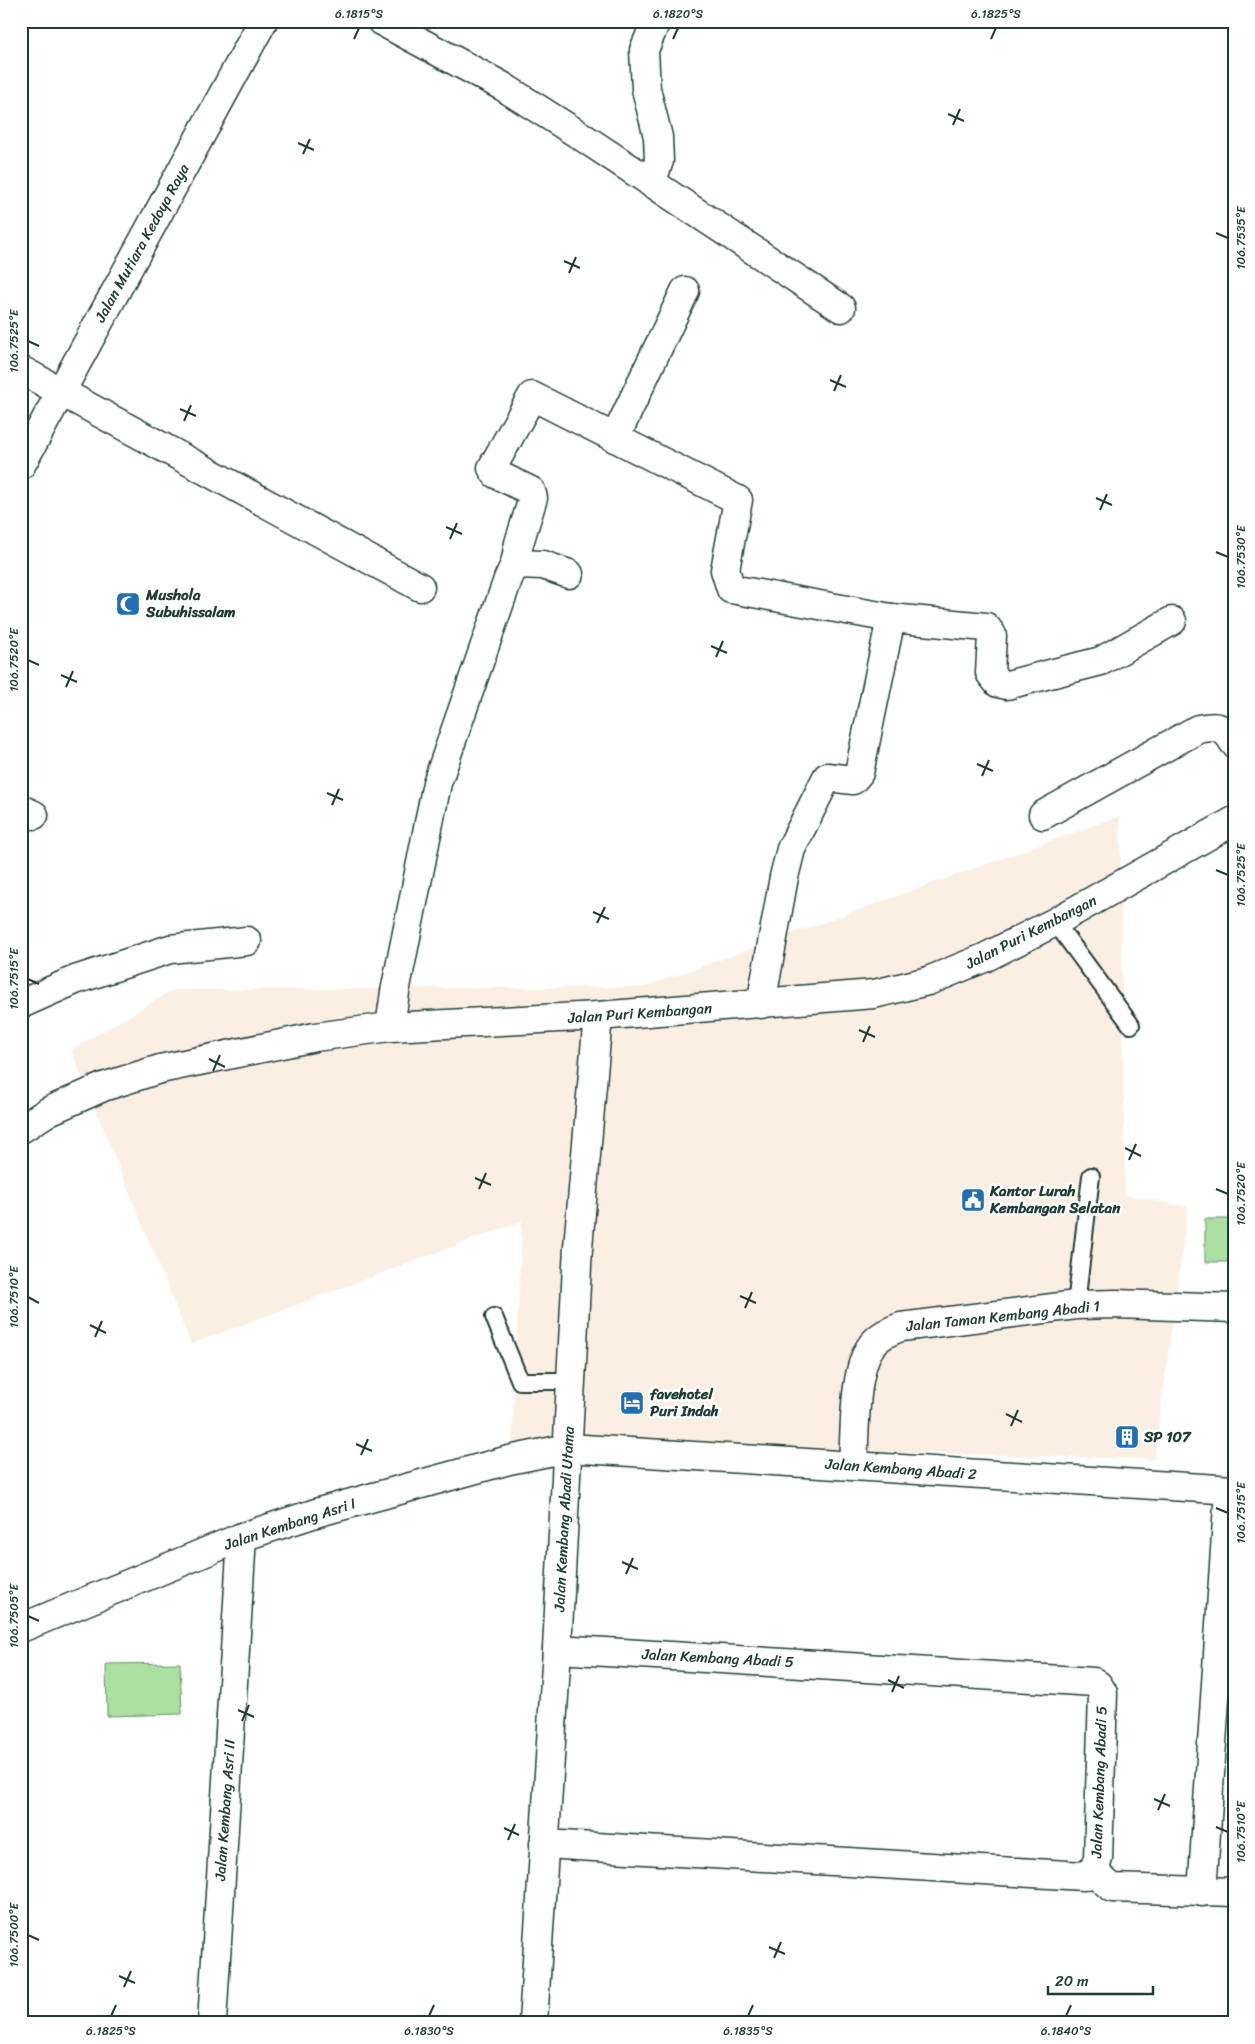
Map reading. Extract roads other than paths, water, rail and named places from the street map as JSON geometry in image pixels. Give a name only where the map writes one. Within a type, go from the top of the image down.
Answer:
[{"type":"street","name":"Jalan Mutiara Kedoya Raya","points":[[21,465],[263,21]]},
{"type":"street","points":[[382,21],[502,86],[841,308]]},
{"type":"street","points":[[651,183],[659,161],[658,137],[646,90],[644,50],[656,21]]},
{"type":"street","points":[[616,438],[685,291]]},
{"type":"street","points":[[21,370],[420,587]]},
{"type":"street","points":[[390,1027],[395,992],[437,784],[508,578],[515,564],[519,543],[533,498],[531,491],[496,474],[492,468],[532,396],[738,500],[725,570],[731,589],[891,618],[986,627],[992,635],[990,673],[998,683],[1007,685],[1102,661],[1172,621]]},
{"type":"street","points":[[515,564],[544,565],[569,574]]},
{"type":"street","points":[[761,1004],[784,877],[791,849],[827,777],[853,780],[859,772],[891,618]]},
{"type":"street","points":[[1043,815],[1198,728],[1216,726],[1227,732],[1234,743]]},
{"type":"street","name":"Jalan Puri Kembangan","points":[[21,1129],[49,1112],[103,1087],[160,1069],[315,1037],[390,1027],[598,1016],[874,994],[928,980],[984,958],[1055,922],[1234,821]]},
{"type":"street","points":[[21,1004],[75,980],[170,948],[247,941]]},
{"type":"street","name":"Jalan Kembang Abadi Utama","points":[[533,2023],[568,1448],[578,1247],[598,1016]]},
{"type":"street","name":"Jalan Taman Kembang Abadi 1","points":[[853,1466],[858,1385],[862,1364],[871,1346],[885,1333],[901,1327],[1076,1306],[1116,1304],[1234,1308]]},
{"type":"street","name":"Jalan Kembang Abadi 2","points":[[568,1448],[1231,1490]]},
{"type":"street","name":"Jalan Kembang Asri I","points":[[21,1628],[242,1536],[319,1512],[509,1460],[568,1448]]},
{"type":"street","points":[[1202,1892],[1231,1490]]},
{"type":"street","name":"Jalan Kembang Asri II","points":[[212,2023],[242,1536]]},
{"type":"street","name":"Jalan Kembang Abadi 5","points":[[544,1844],[1084,1876],[1094,1871],[1098,1859],[1102,1693],[1094,1682],[556,1649]]},
{"type":"street","points":[[1094,1871],[1112,1888],[1234,1892]]},
{"type":"lane","points":[[1055,922],[1131,1025]]},
{"type":"lane","points":[[1076,1306],[1092,1176]]},
{"type":"lane","points":[[494,1317],[520,1381],[571,1381]]},
{"type":"place","name":"Mushola Subuhissalam","points":[[128,604]]},
{"type":"place","name":"Kantor Lurah Kembangan Selatan","points":[[973,1200]]},
{"type":"place","name":"favehotel Puri Indah","points":[[632,1403]]},
{"type":"place","name":"SP 107","points":[[1127,1437]]}]
